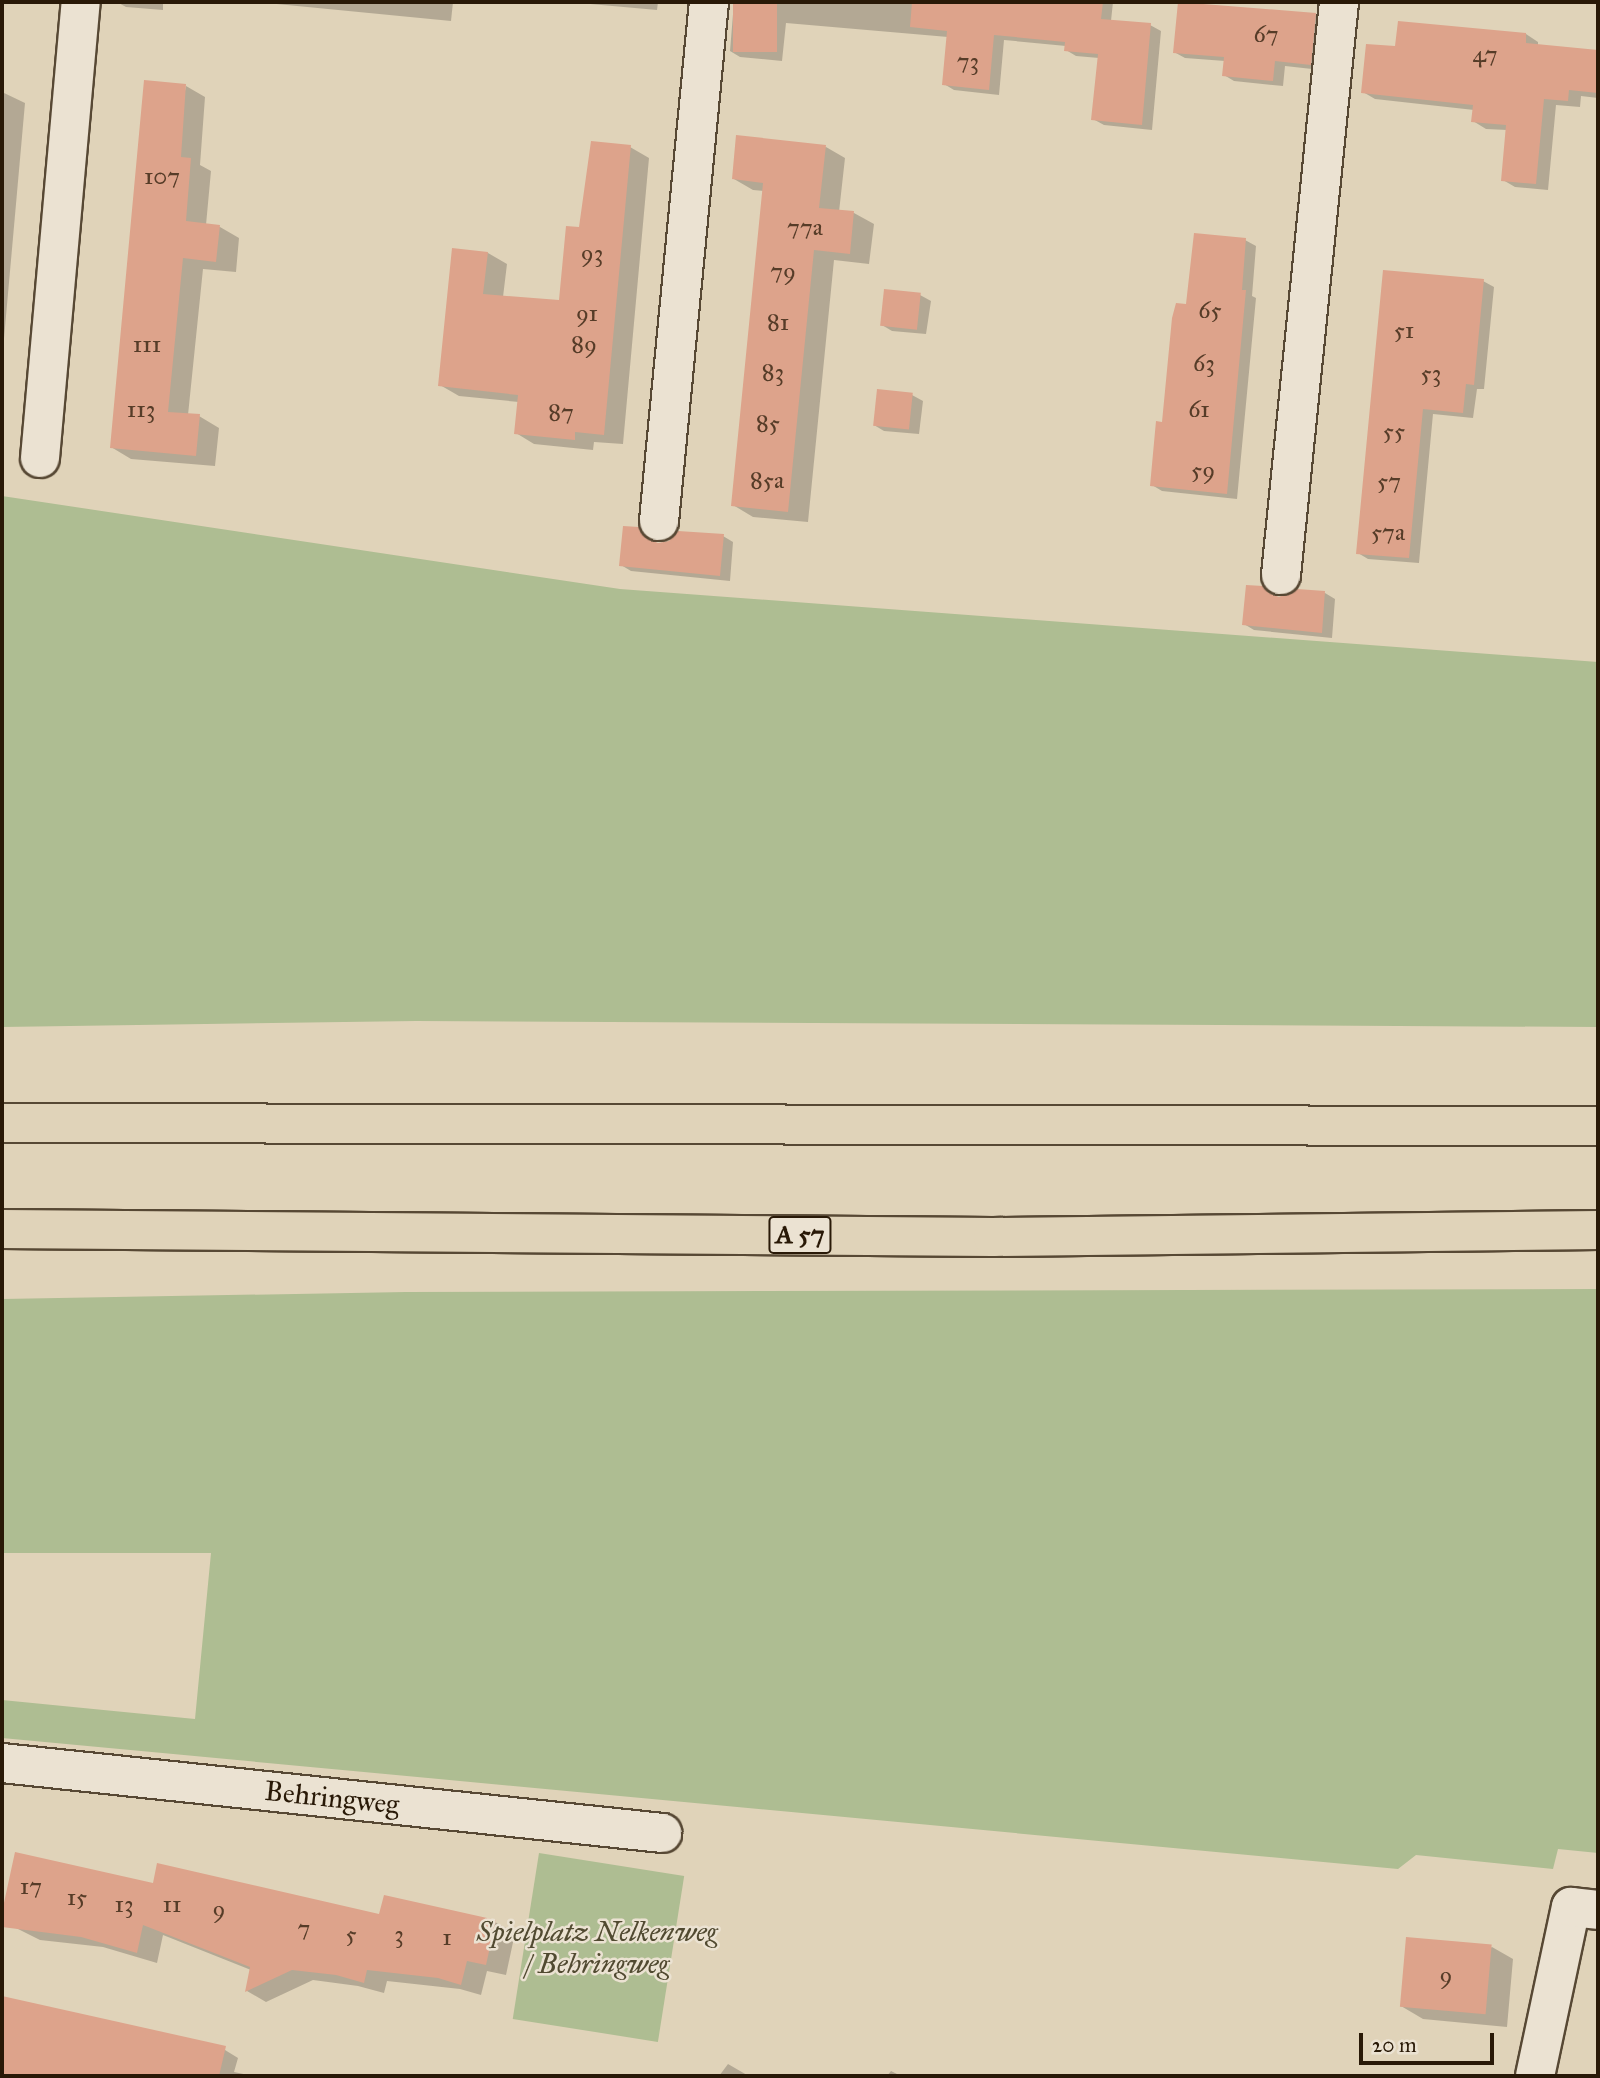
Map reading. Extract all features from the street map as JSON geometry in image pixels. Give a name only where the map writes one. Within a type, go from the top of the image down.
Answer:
[{"type":"highway","points":[[2,1123],[1598,1126]]},
{"type":"highway","name":"A 57","points":[[2,1229],[993,1237],[1598,1230]]},
{"type":"street","points":[[40,458],[80,2]]},
{"type":"street","points":[[659,521],[709,2]]},
{"type":"street","points":[[1281,575],[1339,2]]},
{"type":"street","name":"Behringweg","points":[[2,1763],[662,1833]]},
{"type":"street","points":[[1535,2076],[1585,1908]]},
{"type":"green space","points":[[2,496],[620,589],[1598,662],[1598,1027],[416,1021],[2,1027]]},
{"type":"green space","points":[[1598,1289],[1598,1853],[1558,1849],[1553,1869],[1416,1855],[1398,1869],[2,1738],[2,1700],[195,1719],[211,1553],[2,1553],[2,1299],[406,1292]]},
{"type":"green space","name":"Spielplatz Nelkenweg / Behringweg","points":[[539,1853],[684,1876],[658,2042],[513,2019]]},
{"type":"building","points":[[733,2],[777,2],[777,52],[733,52]]},
{"type":"building","points":[[912,2],[1103,2],[1101,19],[1151,23],[1142,125],[1091,120],[1098,54],[1064,51],[1065,42],[994,35],[989,90],[942,85],[947,31],[910,27]]},
{"type":"building","points":[[1178,2],[1316,13],[1311,65],[1275,61],[1273,81],[1222,76],[1224,57],[1173,53]]},
{"type":"building","points":[[1398,21],[1526,33],[1526,43],[1598,50],[1598,93],[1569,90],[1568,101],[1544,99],[1536,184],[1501,181],[1506,125],[1471,122],[1473,105],[1361,93],[1366,44],[1395,46]]},
{"type":"building","points":[[144,80],[186,84],[181,157],[191,158],[186,221],[220,225],[216,262],[183,258],[168,412],[200,414],[196,456],[110,448]]},
{"type":"building","points":[[736,135],[826,145],[819,208],[854,211],[850,254],[814,250],[788,512],[731,506],[763,183],[732,179]]},
{"type":"building","points":[[591,141],[631,145],[604,435],[575,432],[575,440],[514,434],[518,395],[438,386],[452,248],[488,252],[483,294],[559,300],[566,226],[579,227]]},
{"type":"building","points":[[1194,233],[1246,238],[1242,290],[1246,290],[1227,494],[1150,486],[1156,421],[1162,422],[1172,318],[1176,303],[1186,304]]},
{"type":"building","points":[[1383,270],[1484,279],[1474,385],[1466,384],[1463,413],[1423,409],[1409,558],[1356,554]]},
{"type":"building","points":[[884,289],[921,293],[917,330],[880,326]]},
{"type":"building","points":[[877,389],[913,393],[909,430],[873,426]]},
{"type":"building","points":[[623,526],[639,527],[646,538],[658,543],[669,541],[678,531],[724,534],[720,576],[619,566]]},
{"type":"building","points":[[1246,585],[1263,586],[1269,593],[1279,597],[1297,589],[1325,591],[1322,633],[1242,625]]},
{"type":"building","points":[[15,1852],[153,1883],[157,1863],[379,1914],[384,1895],[496,1920],[486,1965],[467,1961],[461,1985],[438,1978],[367,1970],[364,1983],[336,1975],[292,1970],[245,1992],[250,1967],[143,1925],[137,1953],[81,1937],[2,1927],[2,1912]]},
{"type":"building","points":[[1406,1937],[1492,1944],[1486,2014],[1400,2007]]},
{"type":"building","points":[[2,1996],[226,2046],[219,2076],[2,2076]]}]
